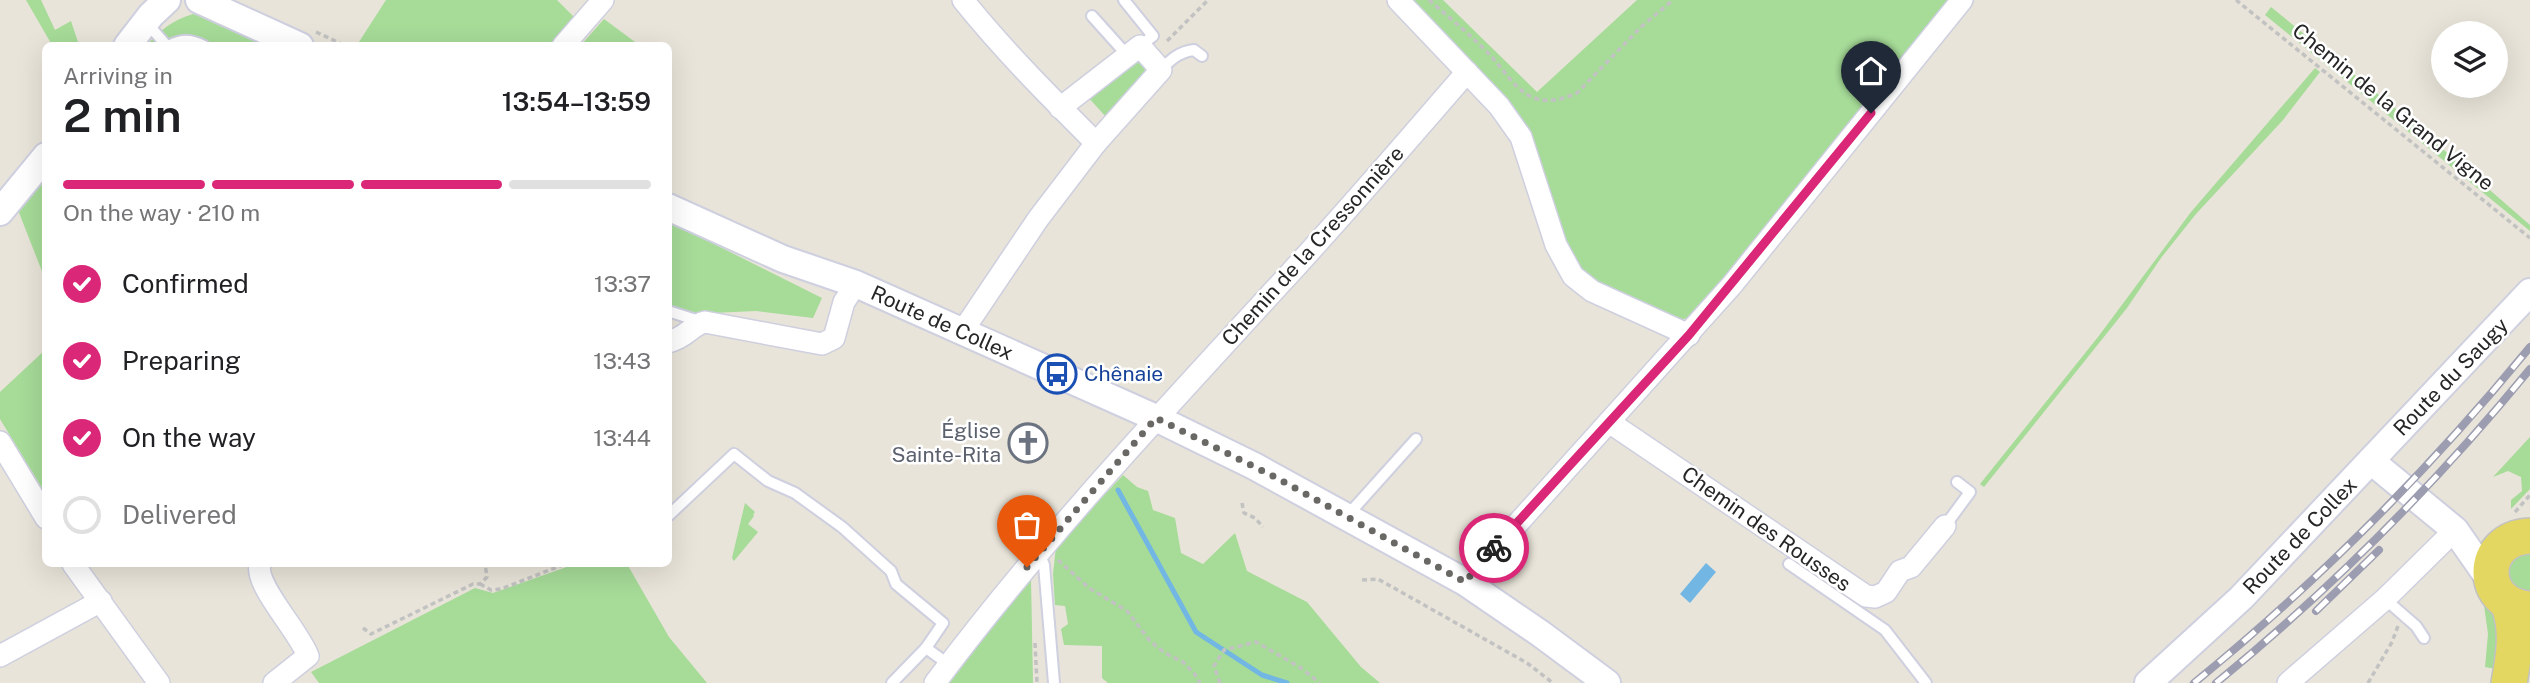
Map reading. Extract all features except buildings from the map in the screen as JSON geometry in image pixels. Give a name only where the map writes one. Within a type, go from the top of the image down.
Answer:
[{"type":"main road","points":[[2509,683],[2515,650],[2513,616],[2510,599],[2491,569],[2494,557],[2502,546],[2524,536]]},
{"type":"street","points":[[130,42],[167,0]]},
{"type":"street","points":[[199,0],[291,42]]},
{"type":"street","points":[[567,42],[603,0]]},
{"type":"street","points":[[963,0],[990,33],[1096,143]]},
{"type":"street","points":[[1398,0],[1499,106],[1521,137],[1556,245],[1573,276],[1592,291],[1689,335]]},
{"type":"street","points":[[1465,582],[1689,335],[1962,0]]},
{"type":"street","points":[[1060,108],[1145,57]]},
{"type":"street","points":[[962,332],[1038,219],[1096,143],[1145,57]]},
{"type":"street","name":"Chemin de la Cressonnière","points":[[935,683],[948,664],[1049,556],[1156,418],[1300,262],[1467,72]]},
{"type":"street","points":[[0,212],[42,161]]},
{"type":"street","name":"Route de Collex","points":[[672,209],[783,258],[856,284],[1156,418],[1347,516],[1465,582],[1607,683]]},
{"type":"street","points":[[672,341],[680,339],[698,324],[705,322],[822,344],[829,343],[834,338],[844,302],[856,284]]},
{"type":"street","name":"Route du Saugy","points":[[2371,461],[2530,292]]},
{"type":"street","name":"Chemin des Rousses","points":[[1609,422],[1866,596],[1875,597],[1886,592],[1900,571],[1911,567],[1945,526]]},
{"type":"street","points":[[0,442],[42,511]]},
{"type":"street","name":"Route de Collex","points":[[2148,683],[2241,598],[2371,461],[2455,530],[2510,599]]},
{"type":"street","points":[[2299,680],[2455,530]]},
{"type":"street","name":"Route de Collex","points":[[2455,530],[2482,537],[2524,536]]},
{"type":"street","points":[[75,567],[159,683]]},
{"type":"street","points":[[260,567],[259,577],[303,643],[308,656],[274,683]]},
{"type":"street","points":[[0,656],[101,601]]},
{"type":"lane","points":[[1124,0],[1153,36],[1145,57]]},
{"type":"lane","points":[[1092,16],[1145,57],[1171,58],[1184,51],[1194,50],[1202,56]]},
{"type":"lane","points":[[146,22],[164,42]]},
{"type":"lane","points":[[176,42],[196,42]]},
{"type":"lane","points":[[672,313],[705,322]]},
{"type":"lane","points":[[1347,516],[1416,439]]},
{"type":"lane","points":[[672,512],[734,454],[768,481],[795,493],[842,527],[891,571],[896,584],[943,623],[926,648],[892,683]]},
{"type":"lane","points":[[1945,526],[1970,492],[1957,482]]},
{"type":"lane","points":[[1049,556],[1044,565],[1054,683]]},
{"type":"lane","points":[[1789,564],[1885,630],[1895,639],[1926,683]]},
{"type":"lane","points":[[2385,599],[2416,626],[2424,638]]},
{"type":"lane","points":[[926,648],[948,664]]},
{"type":"path","points":[[1145,57],[1208,0]]},
{"type":"path","points":[[1429,0],[1486,50],[1521,92],[1534,98],[1552,99],[1577,93],[1642,26],[1673,0]]},
{"type":"path","name":"Chemin de la Grand Vigne","points":[[2236,0],[2530,238]]},
{"type":"path","points":[[1242,503],[1244,513],[1255,518],[1263,527]]},
{"type":"path","points":[[1049,556],[1089,588],[1127,611],[1150,641],[1183,662],[1200,683]]},
{"type":"path","points":[[480,584],[486,577],[485,567]]},
{"type":"path","points":[[363,628],[371,634],[473,584],[480,584],[491,590],[501,589],[557,567]]},
{"type":"path","points":[[1362,580],[1378,579],[1527,663],[1553,683]]},
{"type":"path","points":[[2368,683],[2392,642],[2402,615]]},
{"type":"path","points":[[1220,683],[1214,666],[1224,650],[1256,642],[1301,668],[1320,683]]},
{"type":"green space","points":[[26,0],[41,0],[55,30],[71,21],[78,42],[50,42]]},
{"type":"green space","points":[[386,0],[557,0],[574,17],[553,42],[359,42]]},
{"type":"green space","points":[[1406,0],[1443,0],[1537,92],[1637,0],[1952,0],[1727,278],[1689,318],[1672,321],[1603,289],[1573,262],[1529,141]]},
{"type":"green space","points":[[2271,7],[2406,117],[2530,225],[2530,231],[2265,15]]},
{"type":"green space","points":[[193,14],[207,16],[265,42],[150,42],[179,19]]},
{"type":"green space","points":[[604,19],[635,42],[584,42]]},
{"type":"green space","points":[[1137,56],[1152,70],[1107,118],[1087,96]]},
{"type":"green space","points":[[2315,68],[2320,72],[2283,120],[2196,214],[2161,258],[2127,308],[1984,487],[1980,484],[2098,337],[2191,212]]},
{"type":"green space","points":[[42,182],[42,271],[18,210]]},
{"type":"green space","points":[[672,223],[822,298],[813,318],[756,311],[672,315]]},
{"type":"green space","points":[[42,353],[42,488],[0,419],[0,392]]},
{"type":"green space","points":[[2530,437],[2530,489],[2511,509],[2511,500],[2522,491],[2521,477],[2508,471],[2493,477]]},
{"type":"green space","points":[[1123,475],[1137,487],[1148,491],[1153,510],[1175,518],[1181,553],[1203,564],[1235,533],[1247,571],[1307,602],[1361,667],[1380,683],[1108,683],[1102,678],[1102,646],[1064,645],[1061,629],[1068,624],[1065,606],[1055,605],[1053,574],[1056,547]]},
{"type":"green space","points":[[745,503],[755,512],[748,524],[758,532],[734,561],[732,558]]},
{"type":"green space","points":[[2530,547],[2530,598],[2519,598],[2502,566]]},
{"type":"green space","points":[[567,567],[629,567],[669,637],[707,683],[319,683],[311,672],[475,588],[493,593]]},
{"type":"green space","points":[[1031,579],[1033,683],[946,683]]},
{"type":"green space","points":[[2483,598],[2494,604],[2507,671],[2485,667],[2488,634]]},
{"type":"water","points":[[1706,563],[1716,572],[1690,603],[1680,594]]},
{"type":"waterway","points":[[1118,490],[1196,632],[1262,675],[1287,683]]},
{"type":"railway","points":[[2194,683],[2285,605],[2371,523],[2492,393],[2530,347]]},
{"type":"railway","points":[[2216,683],[2341,573],[2381,534],[2420,494],[2530,369]]},
{"type":"railway","points":[[2316,611],[2379,550]]},
{"type":"way so far","points":[[1027,567],[1156,418],[1275,477],[1465,582],[1494,548]]},
{"type":"place","name":"Chênaie","points":[[1057,374]]},
{"type":"place","name":"Église Sainte-Rita","points":[[1028,443]]},
{"type":"route","points":[[1494,548],[1689,335],[1871,113]]}]
